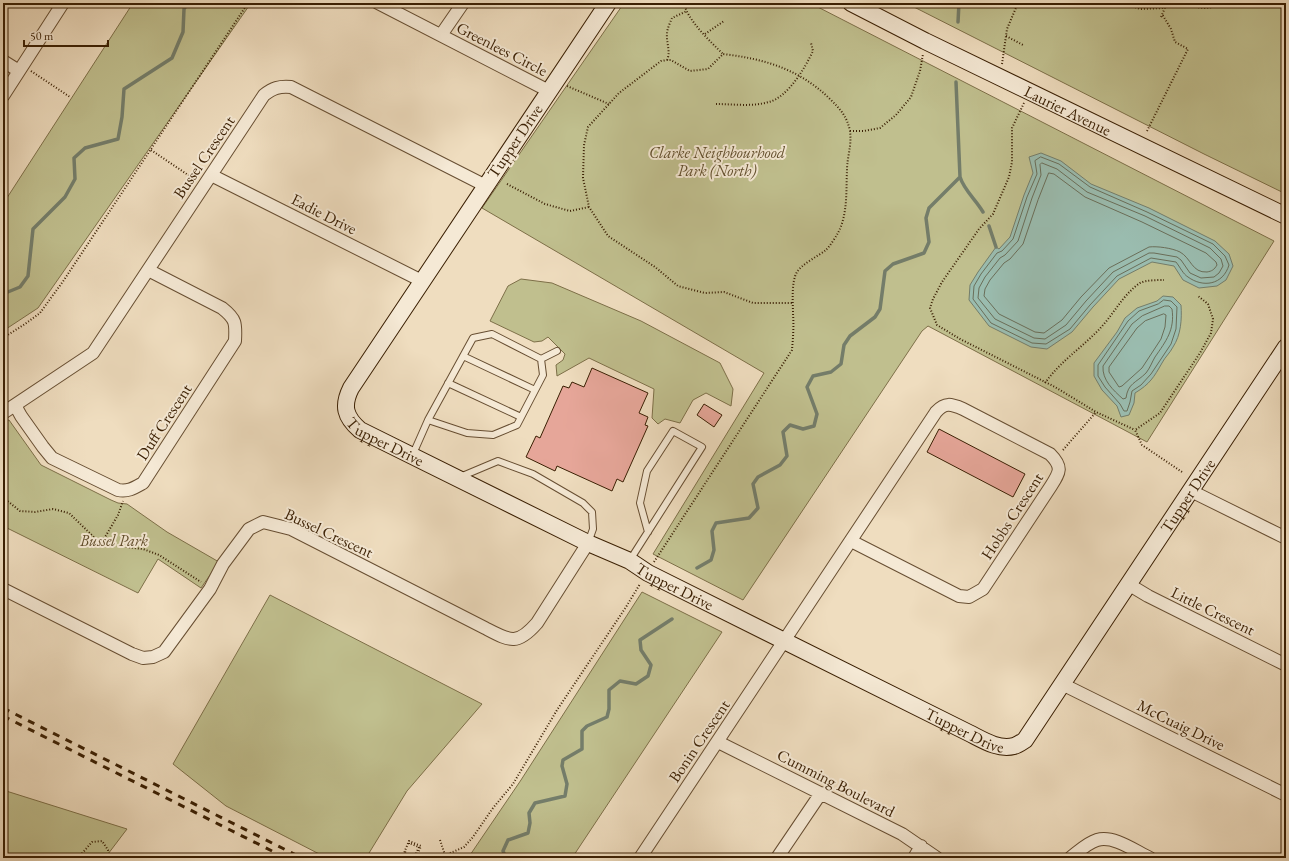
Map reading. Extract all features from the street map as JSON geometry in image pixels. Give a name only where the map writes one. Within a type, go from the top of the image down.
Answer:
[{"type":"street","points":[[3,96],[63,3]]},
{"type":"street","name":"Greenlees Circle","points":[[378,3],[441,35],[552,86]]},
{"type":"street","name":"Greenlees Circle","points":[[441,35],[463,3]]},
{"type":"street","name":"Tupper Drive","points":[[608,3],[351,388],[347,397],[347,414],[352,423],[360,430],[588,543],[630,561],[648,574],[969,733],[992,744],[1003,747],[1015,746],[1025,740],[1286,347]]},
{"type":"street","name":"Laurier Avenue","points":[[851,3],[1029,92],[1286,216]]},
{"type":"street","points":[[3,62],[21,68]]},
{"type":"street","name":"Bussel Crescent","points":[[3,413],[93,353],[264,95],[271,89],[281,86],[291,87],[486,186]]},
{"type":"street","name":"Eadie Drive","points":[[211,175],[422,281]]},
{"type":"street","name":"Duff Crescent","points":[[125,492],[132,490],[143,483],[235,340],[236,327],[232,316],[222,308],[148,270]]},
{"type":"street","name":"Hobbs Crescent","points":[[784,641],[936,412],[942,406],[952,404],[963,409],[1050,454],[1059,466],[1059,474],[983,589],[969,597],[959,596],[851,541]]},
{"type":"street","points":[[15,405],[52,458],[125,492]]},
{"type":"street","points":[[1191,491],[1286,538]]},
{"type":"street","name":"Bussel Crescent","points":[[3,589],[122,649],[143,658],[153,657],[164,652],[210,588],[223,564],[249,529],[263,522],[291,529],[485,628],[506,638],[516,639],[527,634],[537,623],[588,543]]},
{"type":"street","name":"Little Crescent","points":[[1128,584],[1148,596],[1286,664]]},
{"type":"street","name":"Bonin Crescent","points":[[640,858],[784,641]]},
{"type":"street","name":"McCuaig Drive","points":[[1062,684],[1286,795]]},
{"type":"street","name":"Cumming Boulevard","points":[[718,742],[902,834],[937,858]]},
{"type":"street","points":[[777,858],[821,794]]},
{"type":"street","points":[[1070,858],[1096,840],[1107,839],[1150,858]]},
{"type":"street","points":[[914,858],[921,846]]},
{"type":"lane","points":[[412,456],[428,420],[472,338],[492,334],[541,360]]},
{"type":"lane","points":[[541,360],[557,351]]},
{"type":"lane","points":[[463,356],[536,390]]},
{"type":"lane","points":[[428,420],[466,433],[493,435],[517,425],[543,375],[541,360]]},
{"type":"lane","points":[[448,383],[522,417]]},
{"type":"lane","points":[[630,561],[702,448],[673,431],[647,471],[640,503],[648,532]]},
{"type":"lane","points":[[457,478],[498,461],[533,474],[583,503],[592,512],[593,529],[588,543]]},
{"type":"path","points":[[3,338],[40,313],[64,280],[248,3]]},
{"type":"path","points":[[439,858],[464,847],[513,784],[557,710],[648,574],[656,559],[792,350],[792,292],[797,272],[826,249],[838,233],[844,215],[847,168],[851,147],[850,131],[844,113],[820,89],[798,74],[770,63],[742,56],[723,54],[693,21],[684,3]]},
{"type":"path","points":[[999,77],[1007,29],[1018,3]]},
{"type":"path","points":[[1124,3],[1140,9],[1165,8]]},
{"type":"path","points":[[1161,17],[1167,3]]},
{"type":"path","points":[[1187,3],[1196,8],[1209,8],[1226,3]]},
{"type":"path","points":[[1281,3],[1286,6]]},
{"type":"path","points":[[667,60],[669,55],[666,34],[669,25],[672,18],[687,11]]},
{"type":"path","points":[[1147,131],[1188,49],[1175,42],[1171,29],[1162,14]]},
{"type":"path","points":[[705,34],[724,21]]},
{"type":"path","points":[[1006,36],[1023,45]]},
{"type":"path","points":[[850,131],[864,131],[880,128],[896,115],[911,97],[920,71],[925,41]]},
{"type":"path","points":[[716,104],[755,104],[770,102],[781,96],[791,86],[814,51],[811,43]]},
{"type":"path","points":[[723,54],[708,69],[690,71],[667,60],[660,61],[619,93],[588,127],[584,145],[583,178],[589,207],[608,236],[655,267],[678,286],[705,293],[724,292],[753,303],[793,303]]},
{"type":"path","points":[[21,68],[70,97]]},
{"type":"path","points":[[552,86],[609,104]]},
{"type":"path","points":[[1029,92],[1012,128],[1012,162],[1009,177],[992,214],[942,282],[930,308],[937,325],[960,339],[1045,383],[1096,412],[1136,430],[1142,445],[1182,472]]},
{"type":"path","points":[[151,150],[194,179]]},
{"type":"path","points":[[507,184],[545,204],[570,211],[589,207]]},
{"type":"path","points":[[1045,383],[1053,372],[1104,324],[1124,296],[1141,282],[1164,280]]},
{"type":"path","points":[[1136,430],[1160,413],[1200,353],[1211,333],[1213,319],[1208,304],[1198,296]]},
{"type":"path","points":[[1063,450],[1096,412]]},
{"type":"path","points":[[101,544],[118,515],[125,492]]},
{"type":"path","points":[[3,494],[5,499],[20,511],[35,512],[53,509],[69,513],[101,544],[143,550],[159,555],[210,588]]},
{"type":"path","points":[[440,840],[445,855]]},
{"type":"path","points":[[78,858],[92,842],[102,841],[108,850],[108,858]]},
{"type":"path","points":[[402,858],[409,841],[421,846],[415,858]]},
{"type":"green space","points":[[133,3],[251,3],[38,308],[3,331],[3,204]]},
{"type":"green space","name":"Clarke Neighbourhood Park (North)","points":[[624,3],[810,3],[1274,241],[1147,442],[928,326],[922,331],[743,600],[653,554],[764,373],[482,208]]},
{"type":"green space","points":[[912,3],[1286,3],[1286,194],[912,6]]},
{"type":"green space","points":[[521,279],[552,283],[641,321],[720,363],[733,389],[731,406],[706,393],[693,400],[680,423],[665,419],[658,424],[652,418],[654,389],[589,358],[557,376],[556,365],[563,360],[565,354],[548,337],[542,341],[534,342],[490,321],[508,286]]},
{"type":"green space","name":"Bussel Park","points":[[9,420],[41,465],[111,500],[118,503],[127,504],[167,532],[219,562],[201,588],[158,559],[138,593],[3,526],[3,422]]},
{"type":"green space","points":[[642,592],[722,632],[572,858],[468,858],[521,780]]},
{"type":"green space","points":[[270,595],[482,704],[407,791],[366,858],[327,858],[226,806],[173,764]]},
{"type":"green space","points":[[3,790],[127,829],[105,858],[3,858]]},
{"type":"water","points":[[1041,153],[1061,161],[1091,184],[1149,208],[1215,241],[1229,254],[1233,266],[1226,280],[1217,286],[1199,288],[1183,280],[1174,266],[1152,262],[1119,279],[1072,332],[1047,349],[1031,347],[989,326],[969,300],[970,285],[996,247],[999,249],[1010,237],[1033,173],[1029,157]]},
{"type":"water","points":[[1163,296],[1173,297],[1181,305],[1181,321],[1178,337],[1154,376],[1148,383],[1135,393],[1134,403],[1129,415],[1121,417],[1117,406],[1102,390],[1094,376],[1094,363],[1117,332],[1125,318],[1137,308],[1157,301]]},
{"type":"building","points":[[592,368],[648,393],[639,413],[648,417],[645,425],[648,426],[623,482],[617,479],[612,491],[557,466],[555,471],[526,457],[536,436],[540,438],[563,386],[569,388],[572,382],[584,387]]},
{"type":"building","points":[[704,404],[722,415],[714,427],[697,415]]},
{"type":"building","points":[[939,429],[1025,474],[1013,497],[927,452]]},
{"type":"waterway","points":[[3,294],[20,287],[28,276],[33,229],[65,197],[75,179],[74,158],[85,148],[118,139],[122,117],[124,89],[172,58],[183,32],[184,9],[188,3]]},
{"type":"waterway","points":[[958,22],[959,3]]},
{"type":"waterway","points":[[956,82],[960,177],[964,186],[983,212]]},
{"type":"waterway","points":[[697,568],[711,560],[714,550],[712,531],[716,523],[749,518],[758,508],[753,484],[758,477],[780,465],[787,456],[783,432],[790,425],[803,429],[814,426],[817,414],[807,387],[813,376],[831,372],[841,364],[844,345],[850,336],[875,317],[880,309],[885,271],[893,264],[924,253],[929,242],[926,218],[929,208],[960,177]]},
{"type":"waterway","points":[[989,226],[996,247]]},
{"type":"waterway","points":[[506,858],[503,851],[508,840],[528,833],[530,823],[529,813],[535,803],[565,796],[567,784],[562,766],[563,760],[582,749],[582,731],[587,726],[607,717],[609,709],[609,690],[620,681],[636,684],[648,676],[651,665],[641,650],[640,640],[672,619]]},
{"type":"railway","points":[[3,708],[302,858]]},
{"type":"railway","points":[[3,716],[286,858]]}]
